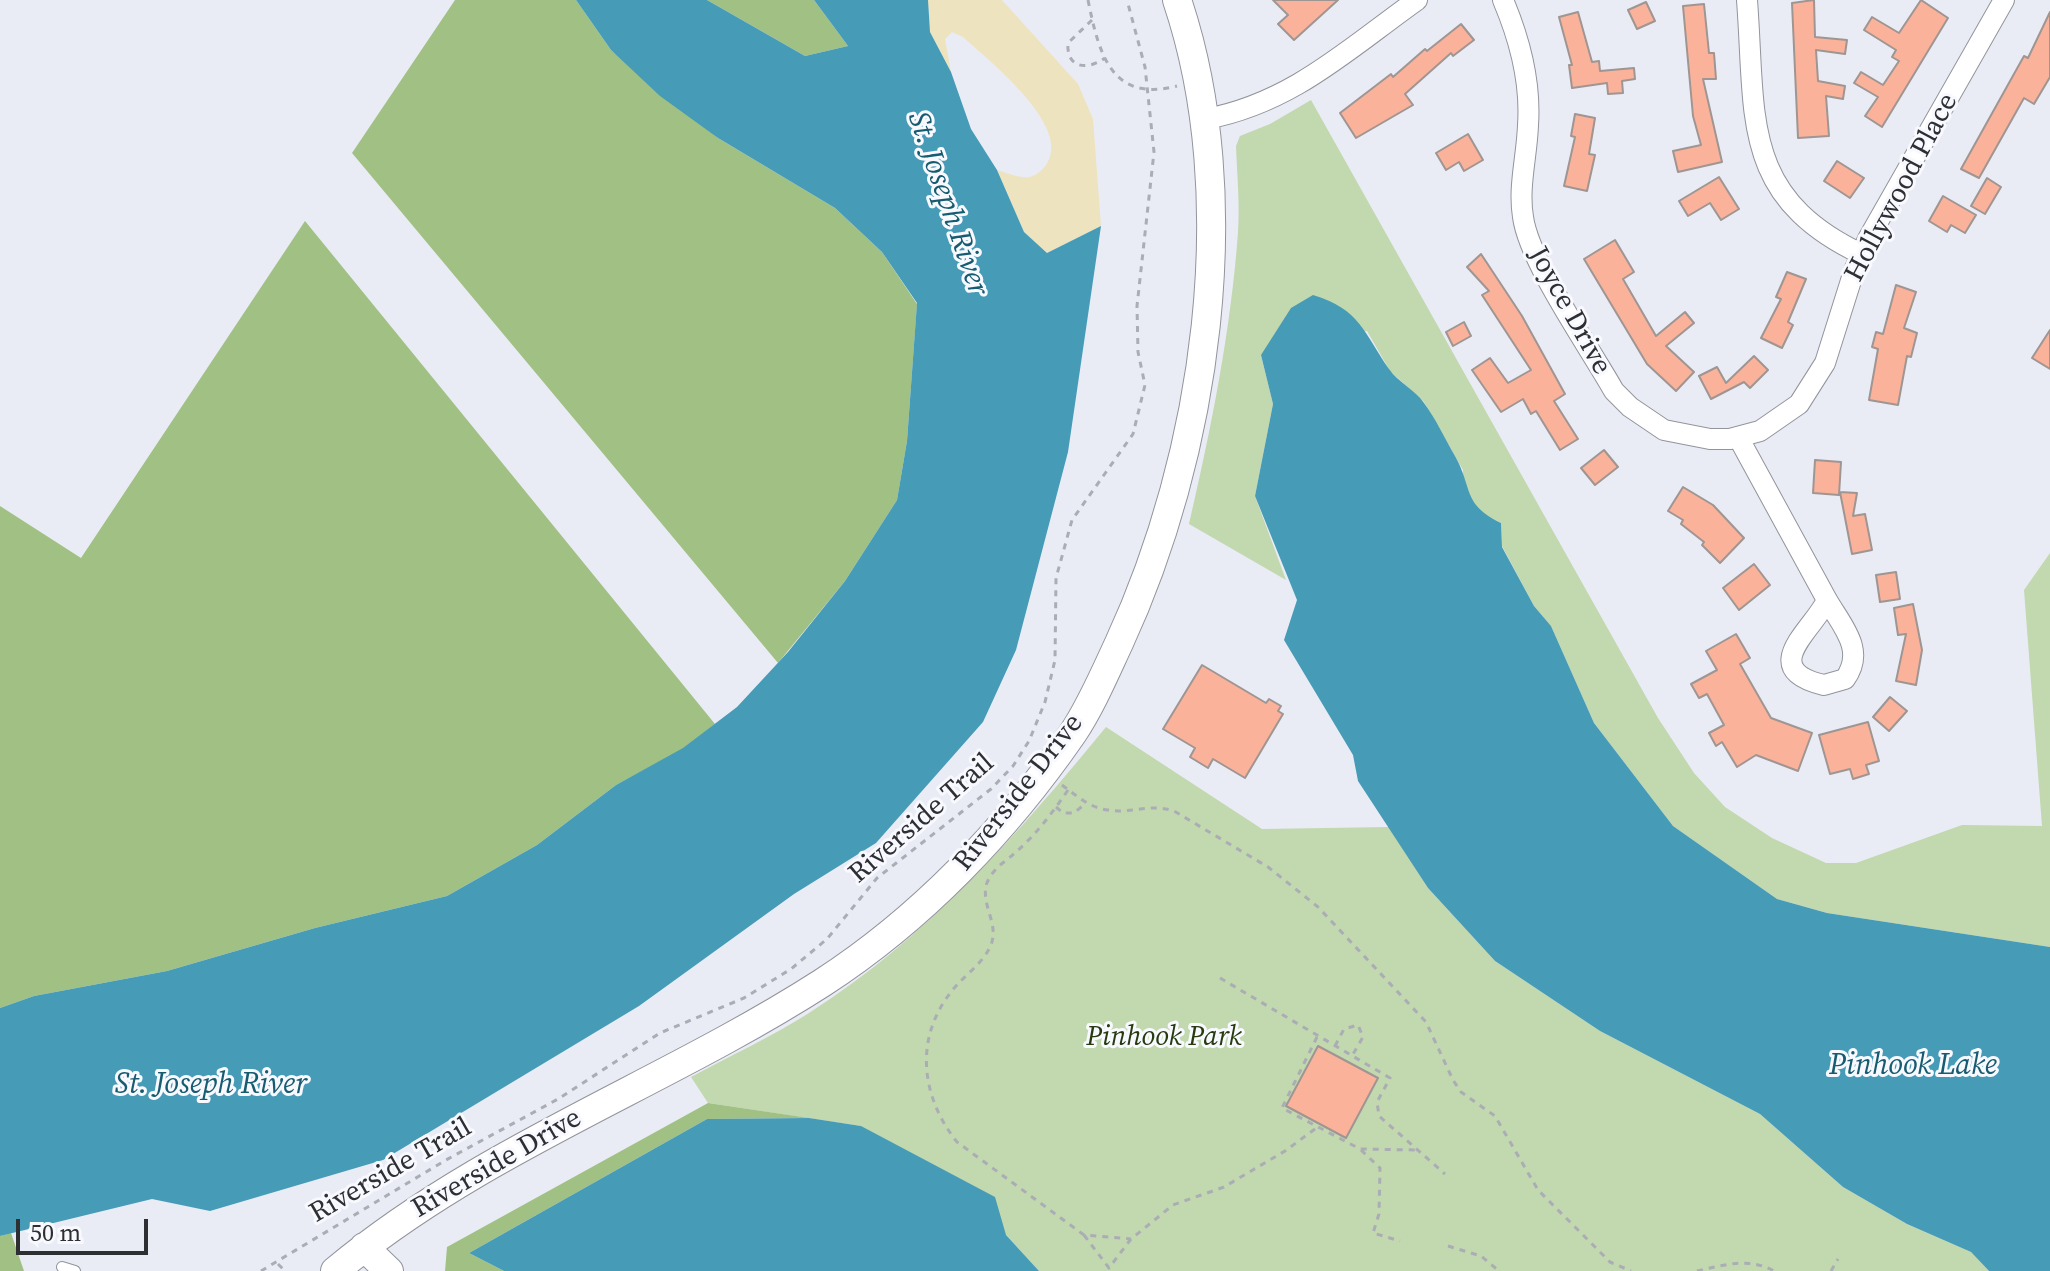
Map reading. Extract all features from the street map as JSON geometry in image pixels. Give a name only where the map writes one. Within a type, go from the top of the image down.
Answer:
[{"type":"street","name":"Riverside Drive","points":[[335,1271],[453,1185],[824,982],[887,936],[947,884],[998,829],[1031,764],[1074,731],[1138,601],[1173,502],[1189,428],[1208,294],[1212,192],[1206,119],[1189,36],[1177,0]]},
{"type":"street","points":[[1206,119],[1242,112],[1281,96],[1417,0]]},
{"type":"street","name":"Joyce Drive","points":[[1503,0],[1522,53],[1528,85],[1529,124],[1521,197],[1523,220],[1535,256],[1614,391],[1630,407],[1664,430],[1687,437],[1738,437]]},
{"type":"street","points":[[1747,0],[1757,136],[1769,174],[1797,214],[1816,230],[1861,254]]},
{"type":"street","name":"Hollywood Place","points":[[1738,437],[1781,419],[1813,386],[1825,363],[1861,254],[2004,0]]},
{"type":"street","points":[[1738,437],[1827,600]]},
{"type":"street","points":[[364,1247],[389,1271]]},
{"type":"lane","points":[[62,1267],[75,1271]]},
{"type":"path","points":[[1088,0],[1105,58],[1122,82],[1148,92],[1181,86]]},
{"type":"path","name":"Riverside Trail","points":[[261,1271],[278,1264],[323,1233],[558,1099],[636,1047],[687,1020],[744,998],[791,969],[827,939],[877,878],[956,813],[1031,764],[1037,726],[1055,660],[1056,578],[1072,520],[1133,434],[1145,385],[1138,352],[1137,306],[1154,152],[1148,92],[1127,0]]},
{"type":"path","points":[[1092,20],[1068,43],[1067,54],[1071,62],[1090,68],[1105,58]]},
{"type":"path","points":[[1031,764],[1087,803],[1112,811],[1158,806],[1174,811],[1268,867],[1318,907],[1426,1022],[1461,1092],[1495,1116],[1514,1142],[1524,1169],[1538,1190],[1610,1262],[1631,1271]]},
{"type":"path","points":[[1068,790],[1036,836],[997,867],[986,884],[986,901],[994,925],[991,944],[979,964],[952,991],[936,1016],[925,1048],[925,1076],[942,1122],[957,1142],[1084,1235],[1110,1269],[1131,1239],[1173,1205],[1224,1187],[1285,1151],[1319,1126]]},
{"type":"path","points":[[1056,807],[1063,813],[1074,813],[1087,803]]},
{"type":"path","points":[[1220,978],[1390,1078],[1377,1102],[1381,1120],[1445,1174]]},
{"type":"path","points":[[1335,1046],[1344,1029],[1358,1025],[1363,1037],[1352,1056]]},
{"type":"path","points":[[1317,1037],[1282,1108],[1360,1149],[1380,1168],[1379,1214],[1373,1233],[1400,1241]]},
{"type":"path","points":[[1360,1149],[1417,1150]]},
{"type":"path","points":[[1084,1235],[1131,1239]]},
{"type":"path","points":[[1448,1246],[1481,1256],[1499,1271]]},
{"type":"path","points":[[1831,1271],[1838,1259]]},
{"type":"path","points":[[1697,1271],[1734,1263],[1761,1264],[1774,1271]]},
{"type":"path","points":[[278,1264],[285,1271]]},
{"type":"green space","points":[[455,0],[576,0],[611,50],[718,138],[835,208],[882,252],[917,304],[907,441],[897,500],[845,581],[778,663],[352,153]]},
{"type":"green space","points":[[707,0],[814,0],[848,46],[805,56]]},
{"type":"green space","points":[[1311,100],[1658,718],[1694,773],[1725,807],[1772,838],[1826,863],[1856,863],[1962,825],[2042,826],[2024,590],[2050,553],[2050,947],[1827,913],[1777,899],[1673,826],[1594,723],[1551,626],[1534,606],[1502,546],[1501,523],[1480,513],[1463,484],[1463,470],[1424,402],[1390,371],[1367,331],[1261,355],[1273,404],[1255,496],[1286,580],[1189,524],[1212,416],[1235,269],[1239,221],[1236,146],[1240,136],[1270,124]]},
{"type":"green space","points":[[305,221],[715,724],[683,749],[616,785],[537,845],[447,896],[315,928],[167,971],[34,996],[0,1008],[0,506],[81,558]]},
{"type":"green space","name":"Pinhook Park","points":[[1106,727],[1262,829],[1389,827],[1428,888],[1495,961],[1600,1031],[1760,1114],[1843,1187],[1907,1224],[1971,1252],[1989,1271],[1039,1271],[1006,1235],[861,1126],[708,1103],[691,1077],[809,1013],[893,952],[969,882]]},
{"type":"green space","points":[[708,1103],[809,1118],[707,1119],[469,1253],[504,1271],[445,1271],[447,1247]]},
{"type":"green space","points":[[11,1233],[24,1271],[0,1271],[0,1236]]},
{"type":"sand","points":[[928,0],[1002,0],[1078,84],[1093,119],[1101,226],[1047,253],[1024,232],[997,170],[1023,177],[1035,175],[1046,165],[1051,149],[1048,132],[1024,95],[1007,77],[963,37],[952,32],[945,39],[951,72],[930,32]]},
{"type":"water","name":"St. Joseph River","points":[[576,0],[707,0],[805,56],[848,46],[814,0],[928,0],[930,32],[951,72],[971,129],[997,170],[1024,232],[1047,253],[1101,226],[1068,452],[1016,650],[983,722],[876,843],[794,894],[639,1006],[383,1160],[210,1211],[152,1199],[0,1236],[0,1008],[34,996],[167,971],[315,928],[447,896],[537,845],[616,785],[683,748],[737,707],[788,652],[845,581],[897,500],[907,441],[917,303],[882,252],[835,208],[718,138],[660,96],[611,50]]},
{"type":"water","name":"Pinhook Lake","points":[[1313,295],[1341,307],[1351,315],[1393,374],[1428,409],[1461,467],[1474,502],[1501,523],[1502,547],[1534,606],[1551,626],[1594,723],[1673,826],[1777,899],[1827,913],[2050,947],[2050,1271],[1989,1271],[1971,1252],[1907,1224],[1843,1187],[1760,1114],[1600,1031],[1495,961],[1428,888],[1358,781],[1353,755],[1284,640],[1297,600],[1255,496],[1273,404],[1261,355],[1291,308]]},
{"type":"water","points":[[809,1118],[861,1126],[995,1197],[1006,1235],[1039,1271],[504,1271],[469,1253],[707,1119]]},
{"type":"building","points":[[1273,0],[1338,0],[1294,40],[1278,24],[1288,15]]},
{"type":"building","points":[[1814,0],[1815,37],[1847,40],[1845,54],[1816,50],[1818,81],[1845,86],[1843,99],[1826,96],[1829,136],[1798,138],[1792,3]]},
{"type":"building","points":[[1921,0],[1948,18],[1882,127],[1865,116],[1878,97],[1854,83],[1861,72],[1883,85],[1899,61],[1892,57],[1896,50],[1864,30],[1872,17],[1899,33]]},
{"type":"building","points":[[1646,2],[1655,21],[1637,29],[1628,10]]},
{"type":"building","points":[[1704,4],[1709,53],[1714,53],[1716,79],[1703,79],[1722,162],[1678,172],[1673,151],[1701,145],[1693,116],[1683,6]]},
{"type":"building","points":[[1578,12],[1592,62],[1599,61],[1600,71],[1634,68],[1635,79],[1622,81],[1623,93],[1608,94],[1607,83],[1572,88],[1569,65],[1572,65],[1559,17]]},
{"type":"building","points":[[2050,12],[2050,77],[2034,104],[2024,98],[1979,178],[1961,169],[2024,56],[2028,58]]},
{"type":"building","points":[[1461,24],[1474,40],[1453,56],[1451,53],[1405,94],[1413,105],[1356,138],[1340,113],[1391,74],[1393,77],[1425,49],[1427,51]]},
{"type":"building","points":[[1575,114],[1595,118],[1589,154],[1595,155],[1587,191],[1564,186],[1575,137],[1571,136]]},
{"type":"building","points":[[1468,134],[1483,160],[1464,171],[1459,162],[1446,170],[1436,153]]},
{"type":"building","points":[[1837,161],[1864,178],[1850,198],[1824,181]]},
{"type":"building","points":[[1719,177],[1739,209],[1721,220],[1710,203],[1688,216],[1679,201]]},
{"type":"building","points":[[1987,178],[2001,187],[1985,214],[1971,206]]},
{"type":"building","points":[[1943,196],[1976,215],[1965,233],[1951,225],[1947,232],[1929,221]]},
{"type":"building","points":[[1615,240],[1634,272],[1623,279],[1656,336],[1685,312],[1694,323],[1666,346],[1694,372],[1676,391],[1647,364],[1584,259]]},
{"type":"building","points":[[1481,254],[1522,316],[1565,394],[1554,401],[1578,439],[1560,450],[1536,411],[1531,414],[1523,399],[1501,412],[1472,370],[1490,358],[1508,383],[1531,370],[1482,295],[1489,291],[1467,267]]},
{"type":"building","points":[[1787,272],[1806,279],[1788,322],[1793,325],[1782,348],[1761,338],[1781,299],[1776,297]]},
{"type":"building","points":[[1896,285],[1916,292],[1904,328],[1917,333],[1911,357],[1907,356],[1898,405],[1869,400],[1878,349],[1872,347],[1876,332],[1883,334]]},
{"type":"building","points":[[1464,322],[1471,336],[1453,346],[1446,332]]},
{"type":"building","points":[[2050,330],[2050,369],[2032,358]]},
{"type":"building","points":[[1754,356],[1768,370],[1750,388],[1744,382],[1711,399],[1699,376],[1717,367],[1726,383]]},
{"type":"building","points":[[1604,450],[1618,467],[1595,485],[1581,468]]},
{"type":"building","points":[[1815,460],[1841,462],[1839,495],[1813,493]]},
{"type":"building","points":[[1683,487],[1713,505],[1744,538],[1720,563],[1702,545],[1704,542],[1681,524],[1683,520],[1668,511]]},
{"type":"building","points":[[1840,492],[1857,493],[1853,516],[1865,514],[1872,550],[1852,554]]},
{"type":"building","points":[[1754,564],[1770,585],[1739,610],[1723,588]]},
{"type":"building","points":[[1896,572],[1900,599],[1880,602],[1876,575]]},
{"type":"building","points":[[1913,604],[1922,650],[1916,685],[1896,681],[1906,634],[1898,635],[1894,608]]},
{"type":"building","points":[[1736,634],[1750,658],[1740,664],[1771,718],[1812,733],[1798,771],[1756,755],[1737,767],[1722,742],[1716,746],[1709,733],[1724,725],[1707,694],[1699,698],[1691,684],[1717,670],[1706,651]]},
{"type":"building","points":[[1202,665],[1266,703],[1269,699],[1281,706],[1278,711],[1283,714],[1245,778],[1213,759],[1208,768],[1190,757],[1195,748],[1163,729]]},
{"type":"building","points":[[1890,697],[1907,711],[1889,731],[1873,717]]},
{"type":"building","points":[[1868,722],[1879,761],[1866,765],[1869,774],[1853,779],[1850,769],[1830,774],[1819,735]]},
{"type":"building","points":[[1318,1046],[1378,1078],[1346,1138],[1286,1106]]}]
